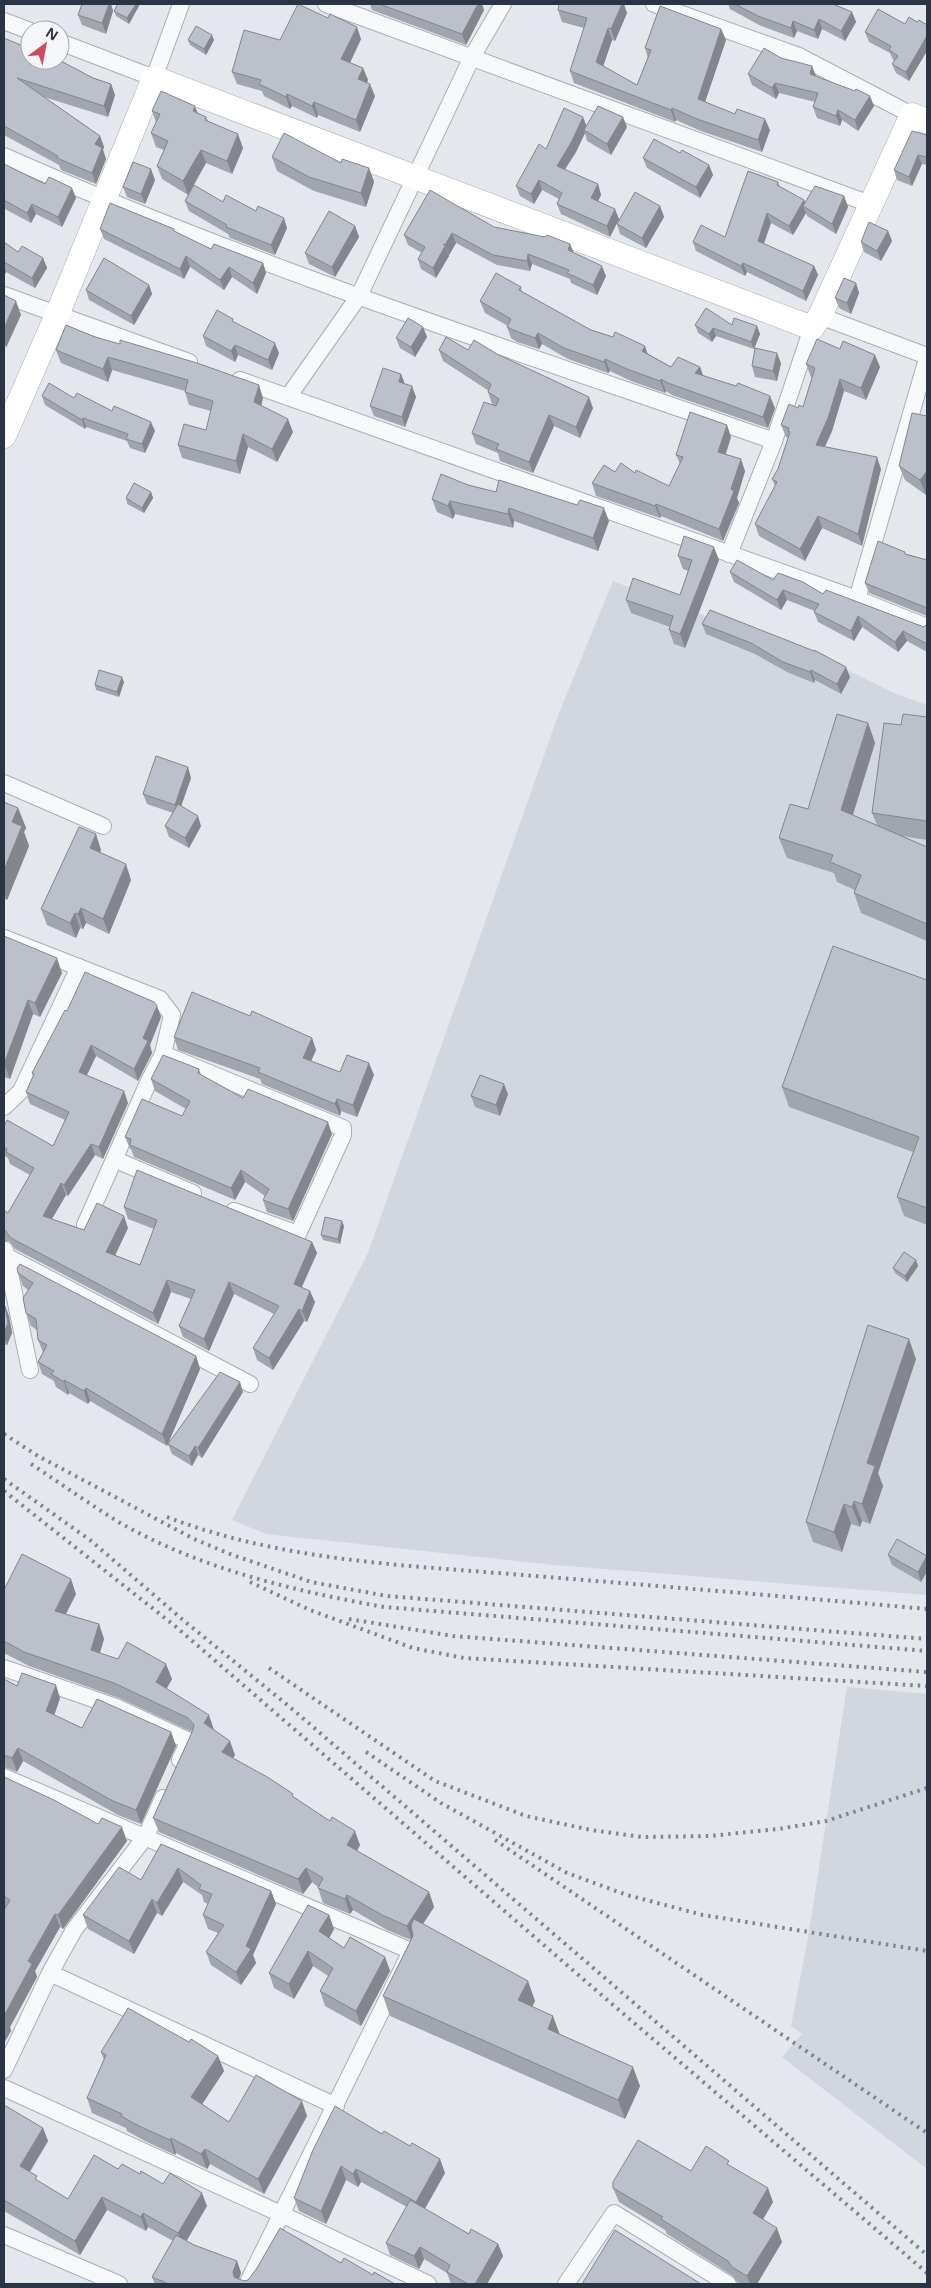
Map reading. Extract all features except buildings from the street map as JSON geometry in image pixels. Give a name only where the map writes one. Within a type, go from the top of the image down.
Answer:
[{"type":"street","points":[[4,436],[57,315],[154,78],[181,4]]},
{"type":"street","points":[[326,4],[870,204]]},
{"type":"street","points":[[288,397],[359,296],[414,175],[472,57],[503,4]]},
{"type":"street","points":[[654,4],[799,56],[919,118],[870,204],[816,322],[774,441],[728,554]]},
{"type":"street","points":[[4,21],[20,27]]},
{"type":"street","points":[[70,46],[414,175],[816,322],[927,358],[857,599]]},
{"type":"street","points":[[4,156],[104,200],[359,296],[774,441]]},
{"type":"street","points":[[4,295],[205,368]]},
{"type":"street","points":[[224,374],[857,599],[927,627]]},
{"type":"street","points":[[4,783],[103,826]]},
{"type":"street","points":[[4,938],[160,999],[172,1015],[163,1054],[86,1225]]},
{"type":"street","points":[[4,1107],[21,1091],[79,967]]},
{"type":"street","points":[[116,1160],[212,1202],[298,1234],[343,1136],[343,1128],[163,1054]]},
{"type":"street","points":[[5,1251],[30,1370]]},
{"type":"street","points":[[5,1251],[250,1384]]},
{"type":"street","points":[[4,1668],[116,1707],[189,1741],[146,1836],[94,1901],[74,1930],[50,1973],[4,2070]]},
{"type":"street","points":[[4,1777],[146,1836],[411,1951],[248,2284]]},
{"type":"street","points":[[50,1973],[336,2106]]},
{"type":"street","points":[[4,2088],[281,2214],[428,2284]]},
{"type":"street","points":[[566,2284],[614,2213],[728,2284]]},
{"type":"street","points":[[4,2235],[119,2284]]},
{"type":"shaded area","points":[[613,581],[847,670],[896,694],[927,705],[927,1595],[555,1565],[266,1534],[232,1520],[368,1253],[559,713]]},
{"type":"shaded area","points":[[847,1687],[927,1694],[927,2169],[782,2057],[802,2034],[791,2026],[809,1932]]},
{"type":"railway","points":[[4,1434],[38,1456],[194,1539],[230,1554],[311,1582],[387,1596],[927,1639]]},
{"type":"railway","points":[[31,1464],[117,1521],[148,1538],[180,1552],[247,1576],[350,1601],[384,1607],[927,1651]]},
{"type":"railway","points":[[4,1479],[90,1540],[183,1620],[291,1708],[927,2255]]},
{"type":"railway","points":[[4,1491],[175,1626],[612,2004],[927,2273]]},
{"type":"railway","points":[[167,1517],[210,1532],[254,1543],[343,1559],[927,1609]]},
{"type":"railway","points":[[250,1582],[310,1610],[413,1648],[464,1658],[927,1686]]},
{"type":"railway","points":[[349,1619],[453,1636],[927,1672]]},
{"type":"railway","points":[[269,1668],[435,1781],[526,1816],[591,1830],[642,1837],[710,1836],[778,1829],[826,1821],[927,1788]]},
{"type":"railway","points":[[366,1752],[441,1803],[567,1873],[627,1895],[703,1915],[927,1951]]},
{"type":"railway","points":[[495,1840],[927,2133]]}]
